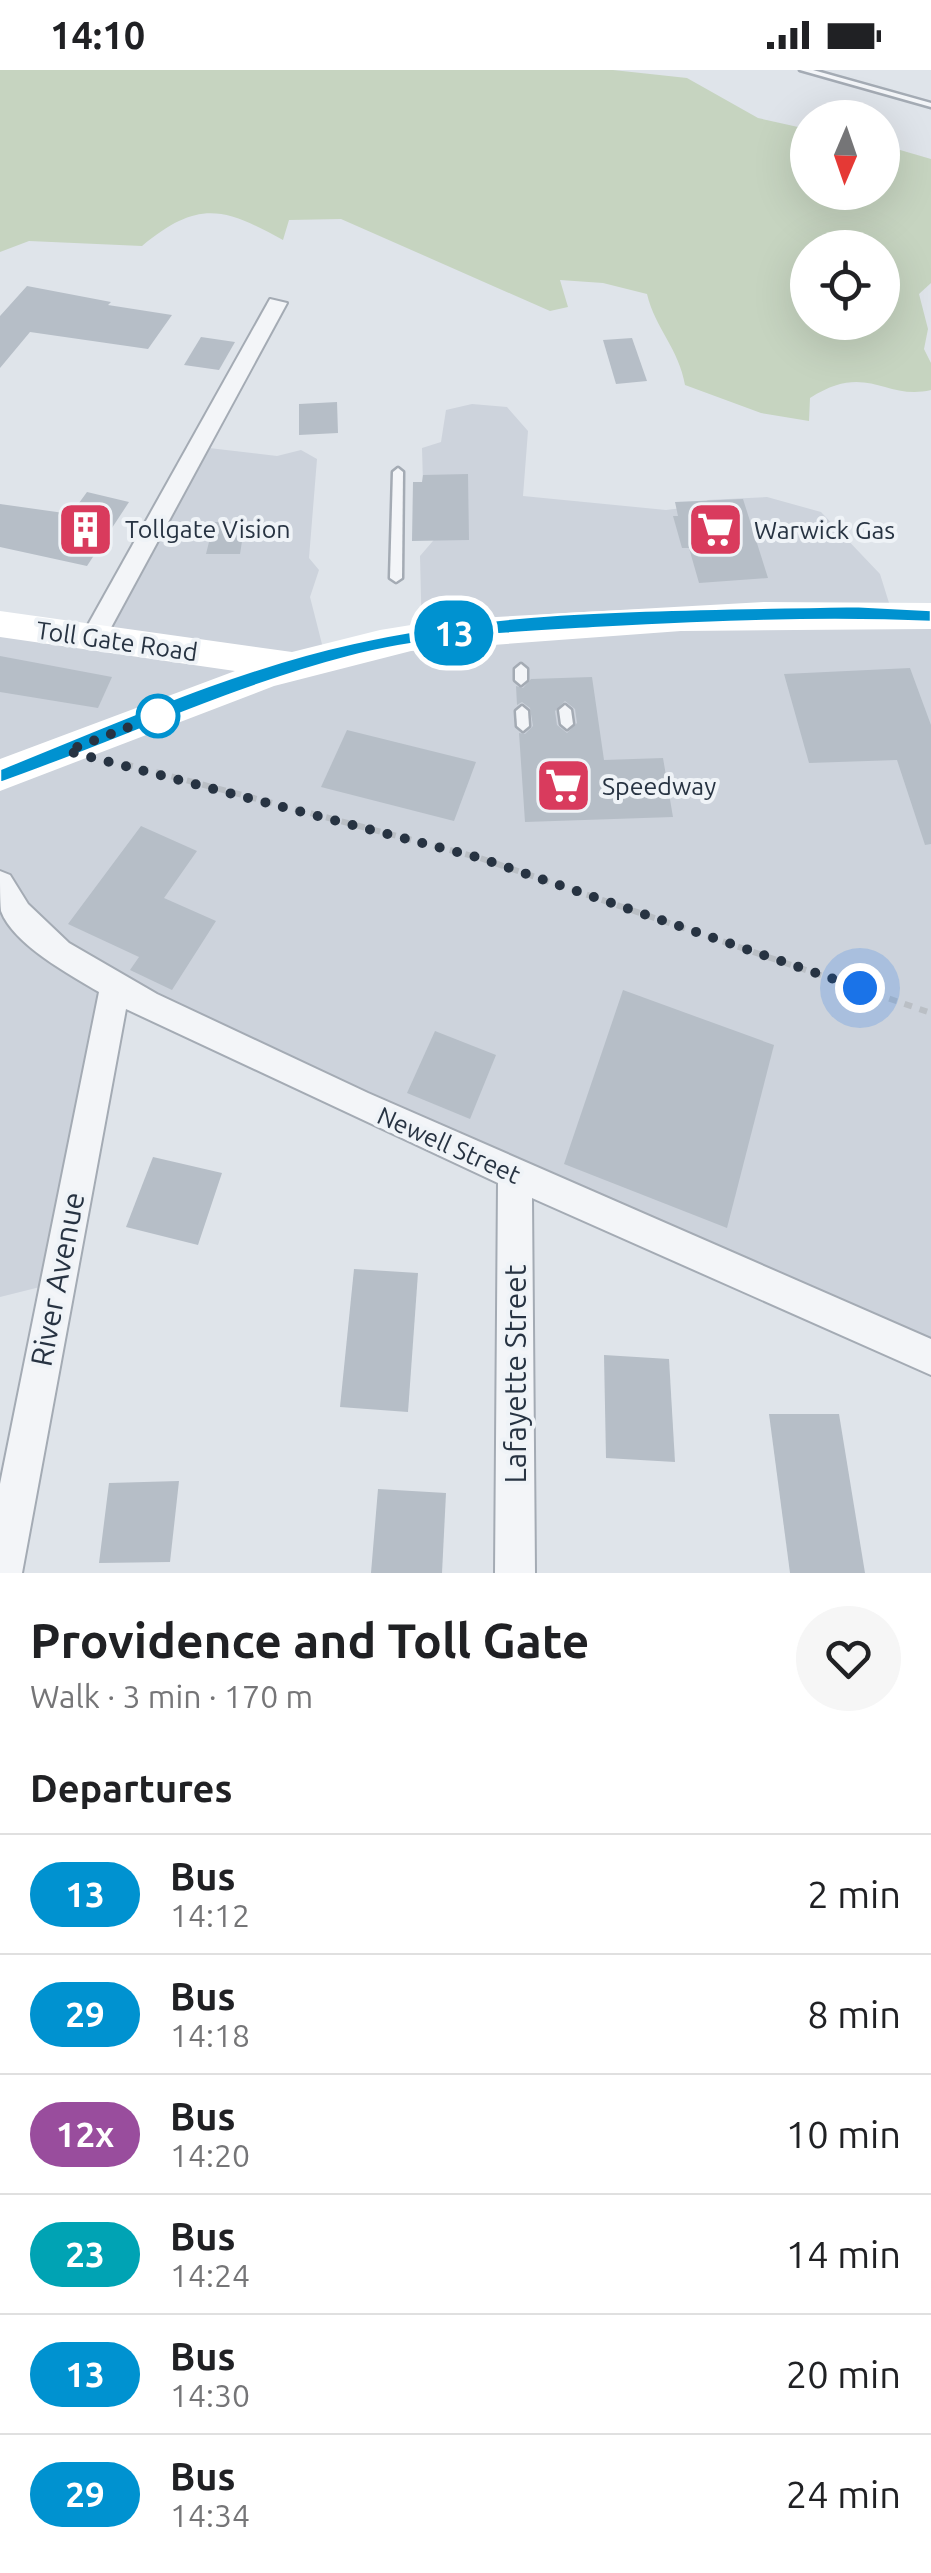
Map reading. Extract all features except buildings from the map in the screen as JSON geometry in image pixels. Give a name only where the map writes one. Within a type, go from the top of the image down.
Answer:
[{"type":"main road","points":[[0,775],[294,666],[352,649],[492,628],[725,616],[931,616]]},
{"type":"main road","name":"Toll Gate Road","points":[[0,624],[294,666]]},
{"type":"street","points":[[92,639],[177,491],[276,302]]},
{"type":"street","name":"Newell Street","points":[[0,884],[18,914],[59,953],[235,1048],[931,1356]]},
{"type":"street","name":"River Avenue","points":[[2,1573],[115,986]]},
{"type":"street","name":"Lafayette Street","points":[[515,1174],[515,1573]]},
{"type":"lane","points":[[804,70],[931,105]]},
{"type":"lane","points":[[396,578],[398,472]]},
{"type":"path","points":[[67,751],[480,858],[931,1012]]},
{"type":"shaded area","points":[[472,404],[507,407],[528,431],[523,496],[666,510],[699,506],[708,500],[767,497],[821,512],[880,574],[894,619],[931,621],[931,1339],[114,998],[44,1286],[0,1297],[0,617],[86,632],[209,448],[277,456],[301,450],[317,459],[309,558],[319,570],[310,597],[324,652],[422,637],[420,556],[445,527],[423,483],[422,448],[441,442],[446,410]]},
{"type":"green space","points":[[0,70],[613,70],[687,78],[758,118],[790,125],[790,210],[900,210],[900,150],[931,159],[931,283],[919,294],[928,329],[924,349],[931,363],[931,390],[901,391],[875,384],[846,383],[810,398],[809,421],[761,413],[685,385],[678,360],[647,294],[603,283],[560,280],[568,307],[550,311],[341,219],[289,220],[283,240],[244,221],[211,213],[179,221],[142,246],[29,241],[0,252]]},
{"type":"bus line","name":"13","points":[[0,775],[241,683],[352,649],[492,628],[688,616],[854,612],[931,616]]},
{"type":"place","name":"Tollgate Vision","points":[[86,529]]},
{"type":"place","name":"Warwick Gas","points":[[715,530]]},
{"type":"place","name":"Speedway","points":[[563,786]]},
{"type":"route","points":[[158,716],[168,712],[67,751],[145,768],[480,858],[860,988]]}]
